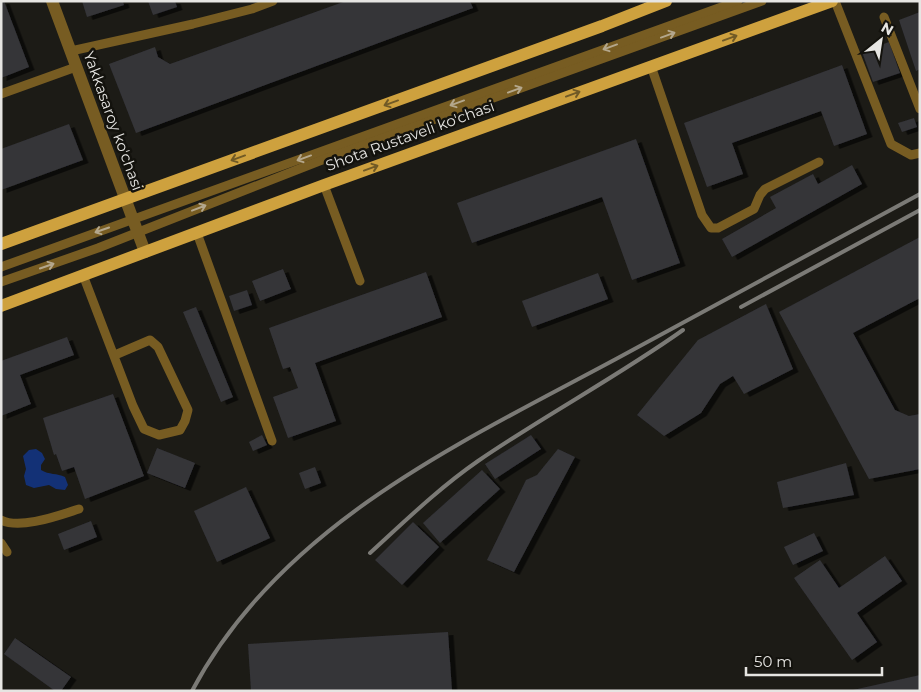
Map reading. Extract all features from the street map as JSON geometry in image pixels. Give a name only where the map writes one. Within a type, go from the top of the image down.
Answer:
[{"type":"main road","points":[[1,244],[642,6],[666,1]]},
{"type":"main road","name":"Shota Rustaveli ko'chasi","points":[[1,306],[324,185],[833,1]]},
{"type":"street","name":"Yakkasaroy ko'chasi","points":[[52,1],[145,252]]},
{"type":"lane","points":[[70,51],[252,10],[273,1]]},
{"type":"lane","points":[[1,267],[738,1]]},
{"type":"lane","points":[[1,282],[138,233],[322,160],[762,1]]},
{"type":"lane","points":[[833,1],[891,144],[911,156],[920,153]]},
{"type":"lane","points":[[884,17],[920,109]]},
{"type":"lane","points":[[651,66],[702,215],[711,228],[718,228],[754,209],[764,190],[819,162]]},
{"type":"lane","points":[[1,94],[76,67]]},
{"type":"lane","points":[[324,185],[360,281]]},
{"type":"lane","points":[[197,233],[272,441]]},
{"type":"lane","points":[[83,275],[115,355],[127,391],[144,429],[159,435],[180,430],[188,410],[158,347],[150,340],[115,355]]},
{"type":"lane","points":[[1,520],[6,523],[16,523],[45,519],[79,509]]},
{"type":"lane","points":[[1,543],[7,552]]},
{"type":"water","points":[[36,449],[42,453],[45,459],[41,465],[41,470],[65,477],[68,485],[65,490],[56,489],[49,485],[34,488],[26,485],[24,476],[26,469],[23,456],[29,450]]},
{"type":"building","points":[[1,1],[4,1],[29,67],[1,78]]},
{"type":"building","points":[[82,1],[123,1],[124,5],[87,17]]},
{"type":"building","points":[[148,1],[175,1],[177,7],[153,15]]},
{"type":"building","points":[[346,1],[470,1],[473,8],[136,133],[109,64],[155,47],[158,57],[170,64]]},
{"type":"building","points":[[920,12],[920,69],[916,71],[899,20]]},
{"type":"building","points":[[889,42],[900,73],[873,82],[862,52]]},
{"type":"building","points":[[842,65],[867,134],[834,146],[821,111],[732,143],[743,174],[707,187],[684,123]]},
{"type":"building","points":[[914,118],[917,127],[902,132],[898,123]]},
{"type":"building","points":[[69,124],[83,160],[1,190],[1,149]]},
{"type":"building","points":[[636,139],[680,263],[632,280],[602,197],[472,243],[457,203]]},
{"type":"building","points":[[852,165],[862,184],[732,257],[722,239],[776,208],[770,197],[813,174],[818,184]]},
{"type":"building","points":[[920,237],[920,298],[853,333],[895,410],[909,416],[920,414],[920,469],[869,479],[779,312]]},
{"type":"building","points":[[283,269],[291,289],[260,301],[252,281]]},
{"type":"building","points":[[426,272],[442,317],[315,363],[336,421],[288,438],[273,397],[298,388],[290,367],[283,369],[269,328]]},
{"type":"building","points":[[598,273],[608,299],[532,327],[522,301]]},
{"type":"building","points":[[247,290],[252,305],[234,311],[229,296]]},
{"type":"building","points":[[766,304],[793,369],[744,394],[733,376],[720,384],[701,413],[664,436],[637,415],[698,340]]},
{"type":"building","points":[[196,307],[233,397],[221,402],[183,312]]},
{"type":"building","points":[[67,337],[74,355],[20,375],[31,404],[1,416],[1,361]]},
{"type":"building","points":[[113,394],[144,476],[85,499],[74,467],[62,471],[56,454],[54,455],[43,418]]},
{"type":"building","points":[[262,435],[267,445],[253,451],[249,442]]},
{"type":"building","points":[[531,435],[541,449],[495,479],[485,464]]},
{"type":"building","points":[[157,448],[195,463],[185,488],[147,473]]},
{"type":"building","points":[[558,449],[575,457],[514,572],[487,560],[526,480],[537,475]]},
{"type":"building","points":[[846,463],[854,495],[783,508],[777,482]]},
{"type":"building","points":[[315,467],[321,483],[305,489],[299,473]]},
{"type":"building","points":[[482,470],[500,489],[440,543],[423,523]]},
{"type":"building","points":[[246,487],[270,538],[217,562],[194,511]]},
{"type":"building","points":[[91,521],[97,537],[64,550],[58,534]]},
{"type":"building","points":[[413,522],[439,547],[402,585],[375,560]]},
{"type":"building","points":[[814,533],[823,551],[793,565],[784,547]]},
{"type":"building","points":[[885,556],[902,581],[857,613],[877,642],[852,660],[794,578],[820,560],[839,588]]},
{"type":"building","points":[[448,632],[452,691],[251,691],[248,644]]},
{"type":"building","points":[[15,638],[71,677],[61,691],[55,691],[4,654]]},
{"type":"building","points":[[920,675],[920,691],[853,691],[853,690]]},
{"type":"railway","points":[[192,691],[229,633],[273,581],[323,535],[378,495],[495,423],[920,194]]},
{"type":"railway","points":[[741,307],[920,210]]},
{"type":"railway","points":[[370,553],[409,517],[478,461],[633,364],[683,330]]}]
